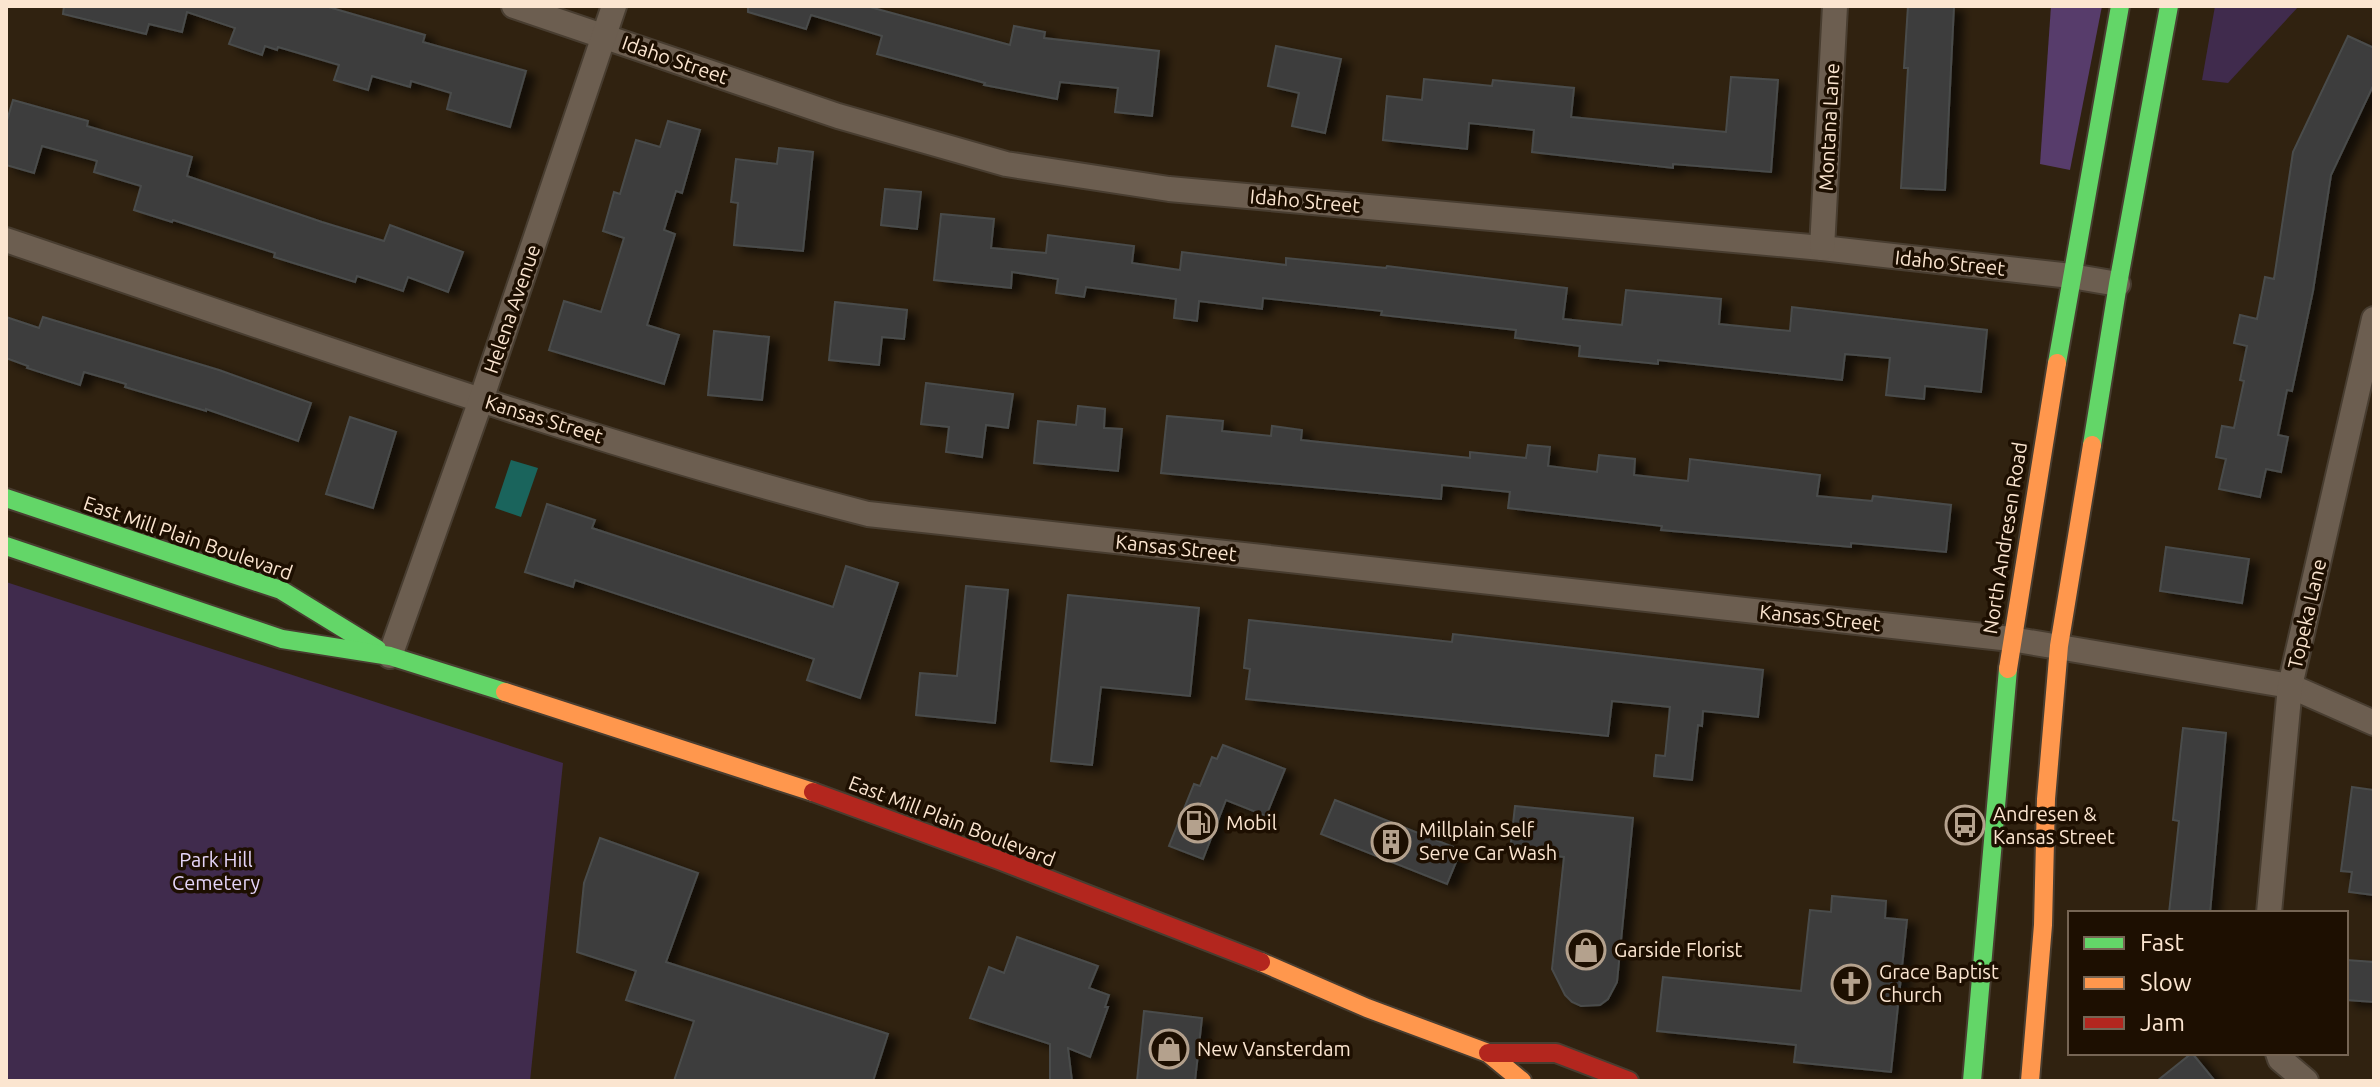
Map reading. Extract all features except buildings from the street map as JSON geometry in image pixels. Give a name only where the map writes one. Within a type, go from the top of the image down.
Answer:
[{"type":"main road","name":"North Andresen Road","points":[[1972,1081],[2011,639],[2071,276],[2120,6]]},
{"type":"main road","points":[[2030,1081],[2043,925],[2046,799],[2059,646],[2118,284],[2169,6]]},
{"type":"main road","name":"East Mill Plain Boulevard","points":[[6,498],[281,590],[390,656]]},
{"type":"main road","name":"East Mill Plain Boulevard","points":[[6,546],[282,639],[390,656],[597,720],[794,786],[999,860],[1245,955],[1367,1008],[1488,1053],[1522,1081]]},
{"type":"main road","name":"East Mill Plain Boulevard","points":[[1488,1053],[1556,1053],[1629,1081]]},
{"type":"street","name":"Idaho Street","points":[[514,6],[838,116],[1006,164],[1169,189],[1822,248],[2118,284]]},
{"type":"street","name":"Helena Avenue","points":[[390,656],[481,400],[614,6]]},
{"type":"street","name":"Montana Lane","points":[[1822,248],[1835,6]]},
{"type":"street","name":"Kansas Street","points":[[6,240],[481,400],[800,497],[868,514],[2011,639],[2290,686],[2374,723]]},
{"type":"street","name":"Topeka Lane","points":[[2269,911],[2290,686],[2373,329]]},
{"type":"street","points":[[2279,1056],[2306,1081]]},
{"type":"green space","points":[[2215,6],[2299,6],[2228,83],[2202,80]]},
{"type":"green space","name":"Park Hill Cemetery","points":[[6,582],[563,763],[530,1081],[6,1081]]},
{"type":"shaded area","points":[[2051,6],[2102,6],[2070,170],[2040,164]]},
{"type":"water","points":[[511,460],[538,468],[521,517],[495,508]]},
{"type":"traffic: fast","points":[[2057,363],[2120,6]]},
{"type":"traffic: fast","points":[[2092,445],[2169,6]]},
{"type":"traffic: fast","points":[[6,498],[281,590],[377,649]]},
{"type":"traffic: fast","points":[[6,546],[282,639],[390,656],[505,692]]},
{"type":"traffic: fast","points":[[1972,1081],[2008,669]]},
{"type":"traffic: slow","points":[[2008,669],[2057,363]]},
{"type":"traffic: slow","points":[[2030,1081],[2043,925],[2046,799],[2059,646],[2092,445]]},
{"type":"traffic: slow","points":[[505,692],[813,792]]},
{"type":"traffic: slow","points":[[1261,962],[1367,1008],[1488,1053],[1522,1081]]},
{"type":"traffic: jam","points":[[813,792],[999,860],[1261,962]]},
{"type":"traffic: jam","points":[[1488,1053],[1556,1053],[1629,1081]]},
{"type":"place","name":"Mobil","points":[[1198,823]]},
{"type":"place","name":"Andresen & Kansas Street","points":[[1965,825]]},
{"type":"place","name":"Millplain Self Serve Car Wash","points":[[1391,842]]},
{"type":"place","name":"Garside Florist","points":[[1586,950]]},
{"type":"place","name":"Grace Baptist Church","points":[[1851,984]]},
{"type":"place","name":"New Vansterdam","points":[[1169,1049]]}]
